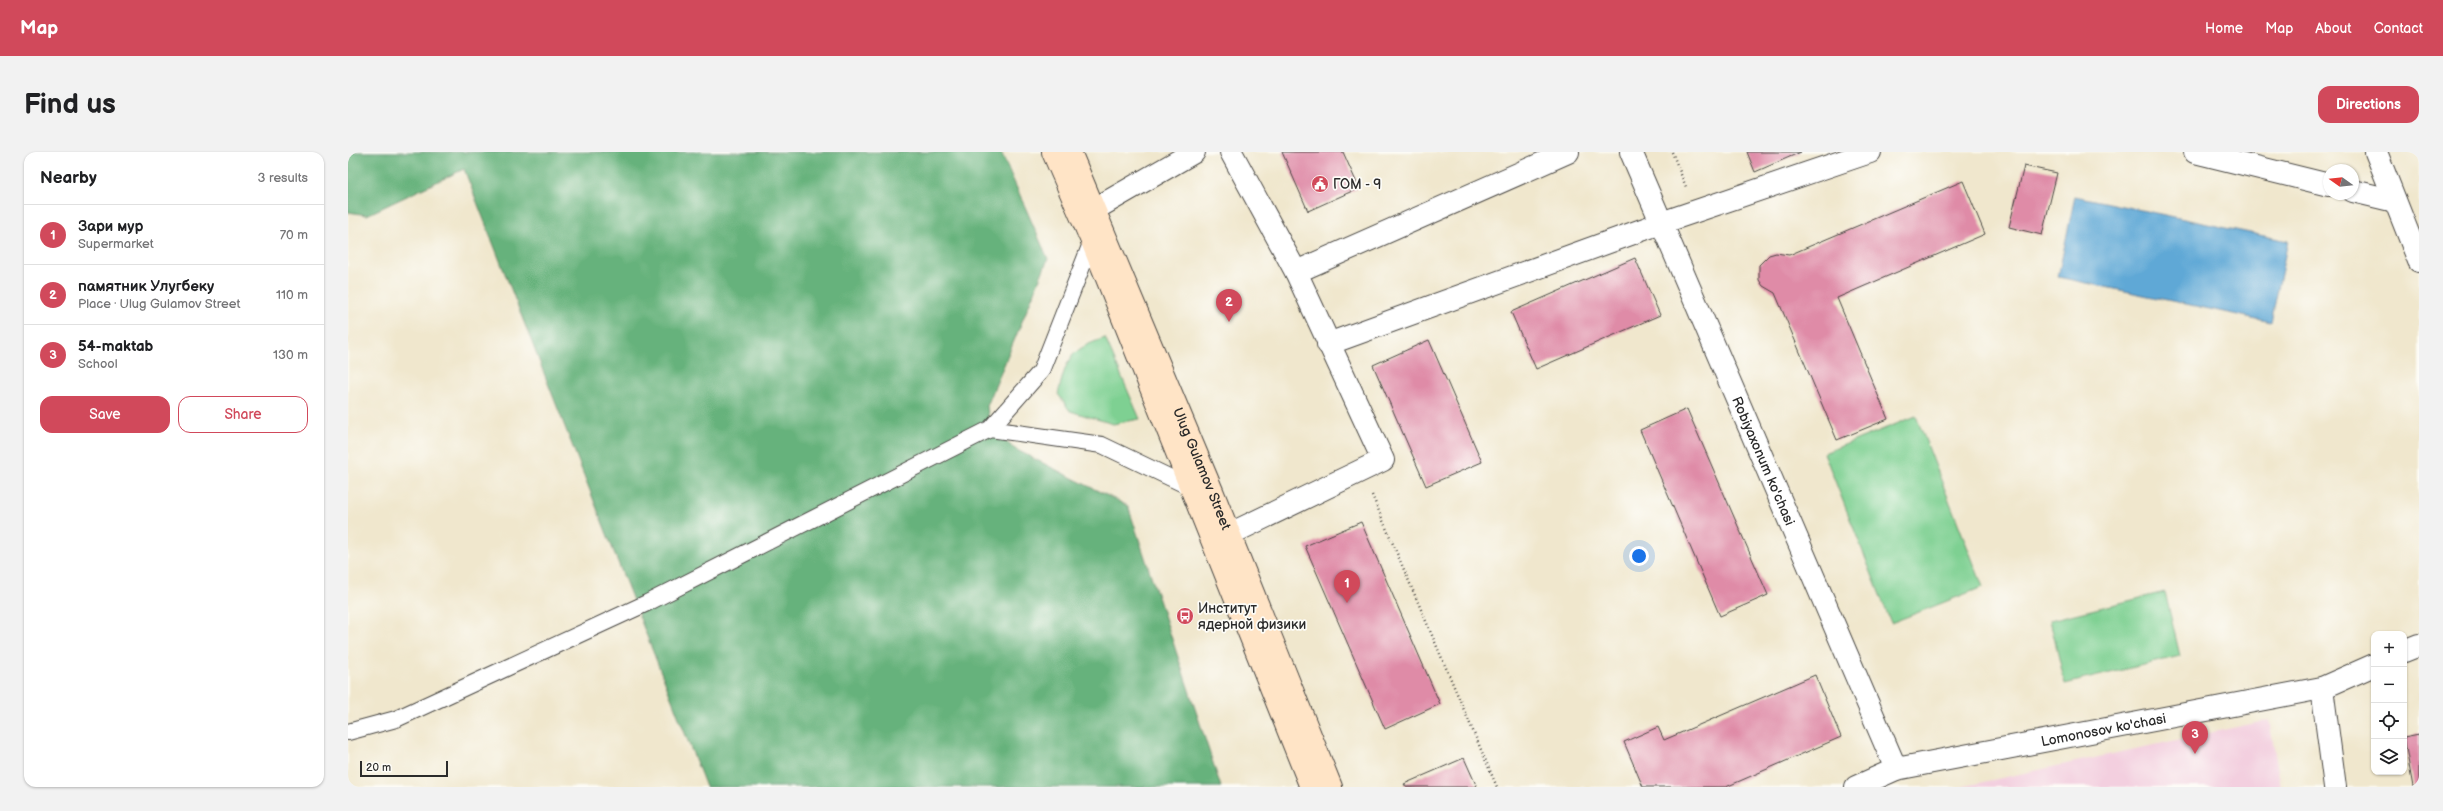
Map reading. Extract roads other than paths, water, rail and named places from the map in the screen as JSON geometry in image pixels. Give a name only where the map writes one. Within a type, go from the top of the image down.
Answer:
[{"type":"main road","name":"Ulug Gulamov Street","points":[[1053,152],[1203,490],[1230,534],[1331,787]]},
{"type":"main road","name":"Ulug Gulamov Street","points":[[1070,152],[1095,209],[1203,490],[1311,787]]},
{"type":"street","points":[[1095,209],[1194,152]]},
{"type":"street","points":[[1230,534],[1383,460],[1296,272],[1231,152]]},
{"type":"street","points":[[1296,272],[1568,152]]},
{"type":"street","name":"Robiyaxonum ko'chasi","points":[[1631,152],[1896,769]]},
{"type":"street","points":[[1328,344],[1661,223],[1870,152]]},
{"type":"street","points":[[2195,152],[2323,184]]},
{"type":"street","points":[[2376,152],[2419,260]]},
{"type":"street","points":[[2359,192],[2395,201]]},
{"type":"street","points":[[2407,650],[2419,645]]},
{"type":"street","name":"Lomonosov ko'chasi","points":[[1856,787],[1896,769],[2322,688],[2371,666]]},
{"type":"street","points":[[2322,688],[2335,787]]},
{"type":"lane","points":[[348,732],[396,719],[640,606],[990,429],[1041,371],[1092,241],[1095,209]]},
{"type":"lane","points":[[990,429],[1102,445],[1203,490]]},
{"type":"water","points":[[2075,196],[2288,241],[2271,322],[2058,277]]},
{"type":"place","name":"ГОМ - 9","points":[[1320,184]]},
{"type":"place","name":"памятник Улугбеку","points":[[1229,322]]},
{"type":"place","name":"Зари мур","points":[[1347,603]]},
{"type":"place","name":"Институт ядерной физики","points":[[1185,616]]},
{"type":"place","name":"54-maktab","points":[[2195,754]]}]
